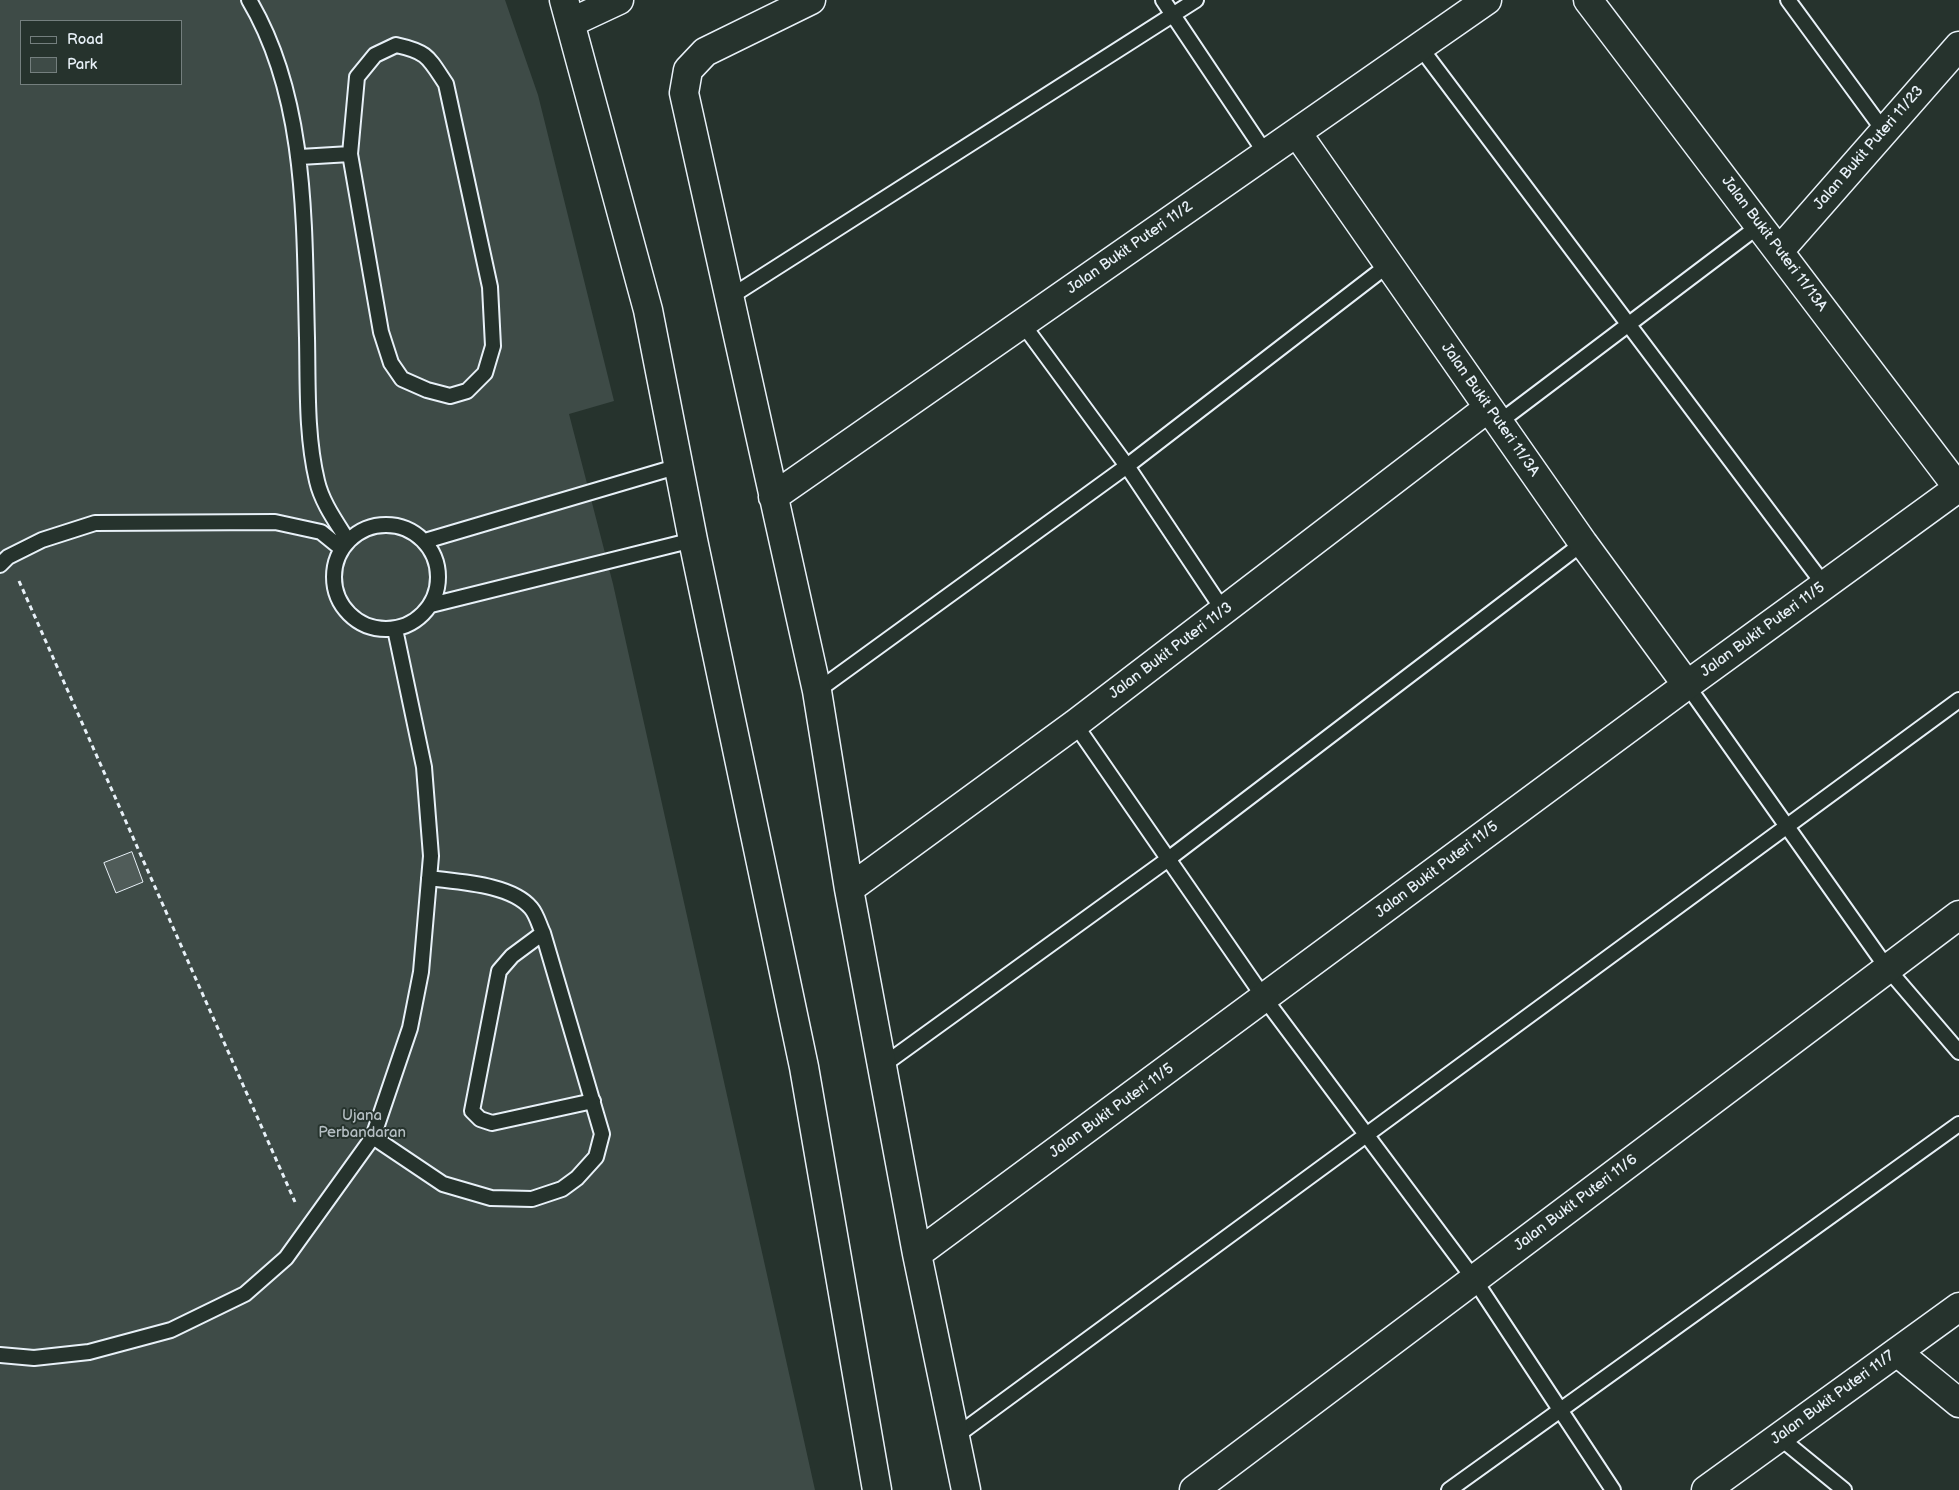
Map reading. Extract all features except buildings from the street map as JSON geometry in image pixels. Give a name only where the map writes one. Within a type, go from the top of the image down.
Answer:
[{"type":"street","points":[[618,0],[568,11],[648,310],[693,540],[804,1067],[877,1490]]},
{"type":"street","points":[[811,0],[705,52],[688,70],[684,93],[818,691],[849,889],[917,1254],[966,1490]]},
{"type":"street","name":"Jalan Bukit Puteri 11/2","points":[[773,497],[1487,0]]},
{"type":"street","name":"Jalan Bukit Puteri 11/13A","points":[[1588,0],[1780,250],[1959,489]]},
{"type":"street","name":"Jalan Bukit Puteri 11/23","points":[[1780,250],[1959,46]]},
{"type":"street","name":"Jalan Bukit Puteri 11/3A","points":[[1297,133],[1583,543],[1687,685]]},
{"type":"street","name":"Jalan Bukit Puteri 11/3","points":[[849,889],[1075,724],[1224,610],[1493,415]]},
{"type":"street","name":"Jalan Bukit Puteri 11/5","points":[[917,1254],[1265,999],[1687,685],[1959,489]]},
{"type":"street","name":"Jalan Bukit Puteri 11/6","points":[[1194,1490],[1959,915]]},
{"type":"street","name":"Jalan Bukit Puteri 11/7","points":[[1706,1490],[1959,1307]]},
{"type":"street","points":[[1897,1352],[1959,1403]]},
{"type":"lane","points":[[248,0],[259,18],[282,80],[300,157],[305,248],[309,417],[317,482],[345,545]]},
{"type":"lane","points":[[1163,0],[1266,154]]},
{"type":"lane","points":[[730,297],[1196,0]]},
{"type":"lane","points":[[1788,0],[1884,131]]},
{"type":"lane","points":[[396,45],[418,50],[430,60],[446,84],[490,287],[493,346],[485,373],[467,391],[450,396],[427,390],[402,378],[391,363],[381,332],[350,154],[357,77],[375,55],[396,45]]},
{"type":"lane","points":[[1420,47],[1825,586]]},
{"type":"lane","points":[[300,157],[350,154]]},
{"type":"lane","points":[[1493,415],[1629,325],[1760,225]]},
{"type":"lane","points":[[818,691],[1127,466],[1388,265]]},
{"type":"lane","points":[[1022,323],[1127,466],[1224,610]]},
{"type":"lane","points":[[425,541],[679,466]]},
{"type":"lane","points":[[4,561],[42,540],[95,523],[275,522],[321,532],[345,545]]},
{"type":"lane","points":[[387,524],[407,529],[425,541],[436,561],[438,576],[438,584],[431,605],[416,621],[396,630],[376,629],[357,621],[342,607],[335,588],[334,568],[345,545],[366,529],[387,524]]},
{"type":"lane","points":[[431,605],[693,540]]},
{"type":"lane","points":[[882,1066],[1167,860],[1583,543]]},
{"type":"lane","points":[[0,1355],[34,1358],[89,1352],[171,1330],[245,1294],[286,1258],[308,1230],[373,1137],[410,1028],[421,972],[431,856],[424,767],[396,630]]},
{"type":"lane","points":[[1687,685],[1887,968],[1959,1052]]},
{"type":"lane","points":[[956,1436],[1959,700]]},
{"type":"lane","points":[[1075,724],[1167,860],[1265,999],[1474,1280],[1613,1490]]},
{"type":"lane","points":[[373,1137],[444,1184],[490,1198],[532,1199],[562,1188],[577,1178],[596,1157],[602,1134],[543,933],[533,910],[522,899],[507,892],[429,878]]},
{"type":"lane","points":[[543,933],[512,956],[499,972],[472,1111],[480,1120],[492,1123],[593,1101]]},
{"type":"lane","points":[[1449,1490],[1959,1124]]},
{"type":"lane","points":[[1779,1437],[1844,1490]]},
{"type":"path","points":[[4,561],[308,1230]]},
{"type":"green space","name":"Ujana Perbandaran","points":[[0,0],[505,0],[538,95],[614,401],[569,414],[613,584],[815,1490],[0,1490]]}]
